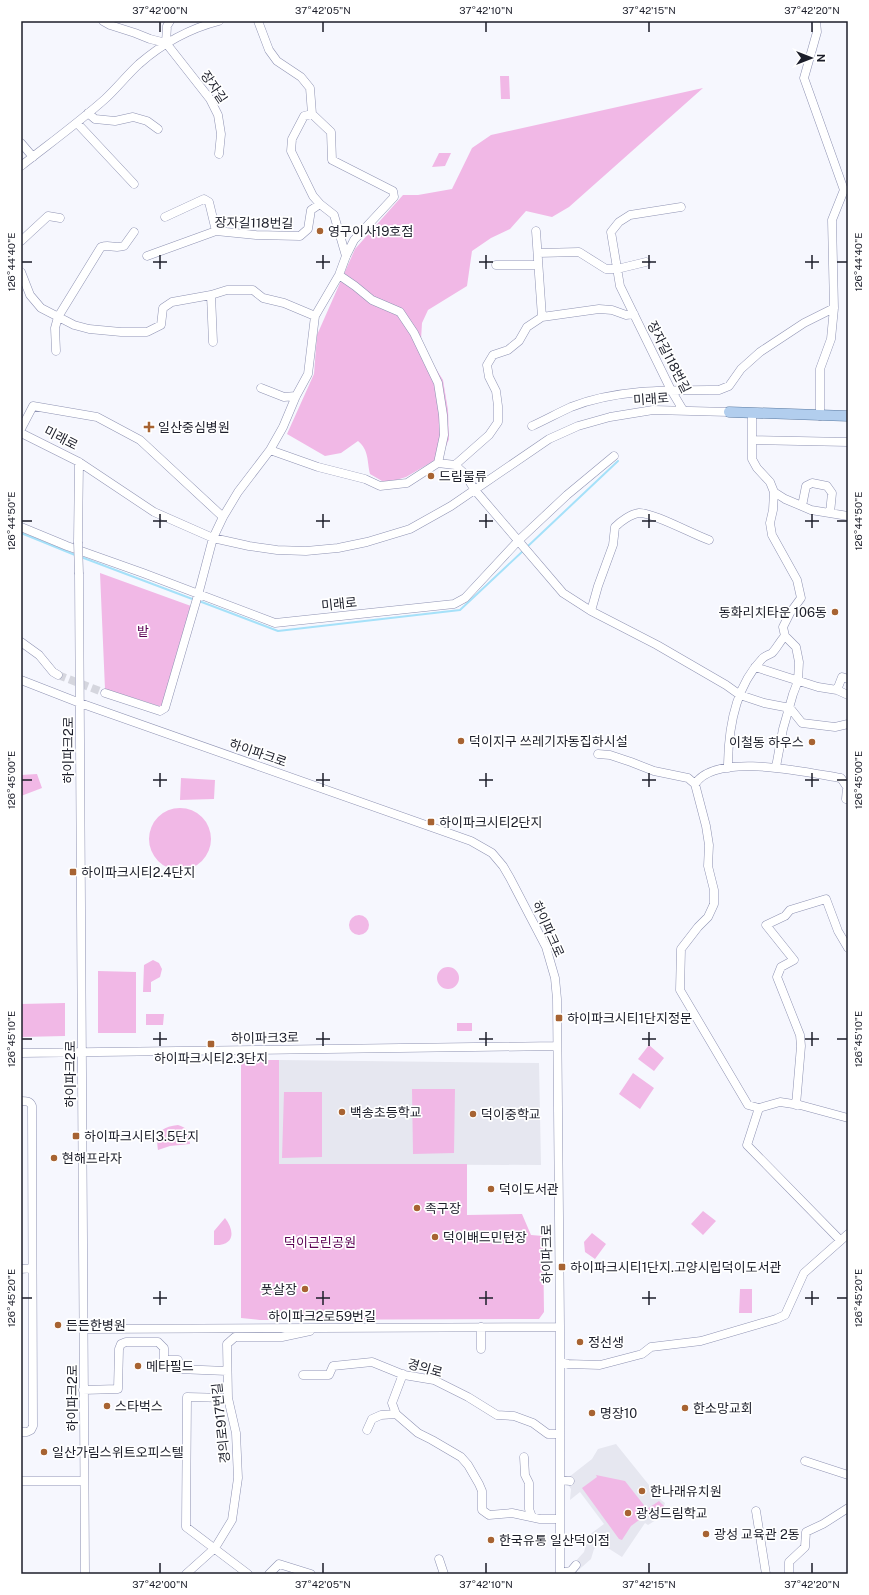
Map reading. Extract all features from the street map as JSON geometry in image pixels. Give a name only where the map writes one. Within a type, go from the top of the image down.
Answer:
[{"type":"main road","name":"미래로","points":[[729,412],[848,416]]},
{"type":"street","points":[[103,21],[110,25],[150,39],[166,43]]},
{"type":"street","points":[[166,43],[167,26],[170,21]]},
{"type":"street","points":[[21,166],[106,98],[138,65],[166,43],[202,25],[219,21]]},
{"type":"street","points":[[105,693],[160,711],[165,708],[198,596],[213,538],[223,517],[238,492],[270,450],[283,427],[296,396],[308,374],[315,316],[340,275],[346,256],[354,240],[394,197],[393,191],[332,160],[331,132],[312,114],[310,88],[301,77],[277,61],[269,50],[258,21]]},
{"type":"street","points":[[816,21],[817,32],[804,78],[844,190],[832,220],[834,308],[831,339],[820,369],[820,416]]},
{"type":"street","name":"장자길","points":[[166,43],[210,99],[218,115],[221,134],[219,154]]},
{"type":"street","points":[[88,113],[95,119],[115,121],[133,117],[147,121],[158,129]]},
{"type":"street","points":[[312,114],[304,116],[292,139],[291,151],[313,196],[320,204],[334,215],[346,256]]},
{"type":"street","points":[[76,123],[134,184]]},
{"type":"street","points":[[21,144],[33,156]]},
{"type":"street","points":[[165,217],[204,199],[209,202],[216,231]]},
{"type":"street","name":"장자길118번길","points":[[147,256],[216,231],[256,235],[300,236],[308,229],[311,210],[320,204]]},
{"type":"street","name":"장자길118번길","points":[[681,207],[630,215],[619,222],[611,232],[620,286],[671,390],[683,410]]},
{"type":"street","points":[[21,241],[48,216],[60,218]]},
{"type":"street","points":[[536,231],[542,317]]},
{"type":"street","points":[[56,351],[55,328],[58,318],[101,247],[108,245],[116,249],[124,246],[134,232]]},
{"type":"street","points":[[538,253],[580,252],[606,269],[646,262]]},
{"type":"street","points":[[496,265],[538,265]]},
{"type":"street","points":[[21,272],[30,295],[41,308],[58,318],[74,325],[89,329],[121,332],[147,332],[161,325],[163,308],[172,302],[211,295],[227,290],[253,290],[263,298],[284,303],[315,316]]},
{"type":"street","points":[[340,275],[372,300],[400,312],[414,333],[438,383],[443,415],[444,435],[438,463]]},
{"type":"street","points":[[211,295],[213,342]]},
{"type":"street","points":[[532,426],[571,407],[641,391],[719,390],[729,386],[741,369],[760,352],[804,323],[834,308]]},
{"type":"street","name":"장자길118번길","points":[[455,465],[473,451],[489,435],[498,422],[496,391],[489,377],[487,365],[494,355],[508,350],[519,341],[527,327],[542,317],[598,309],[612,310],[626,315],[634,314]]},
{"type":"street","points":[[261,388],[284,397],[296,396]]},
{"type":"street","points":[[21,429],[34,406],[97,417],[140,440],[223,517]]},
{"type":"street","name":"미래로","points":[[21,433],[78,462],[154,512],[213,538],[249,546],[277,550],[306,551],[338,548],[367,542],[410,529],[451,506],[549,439],[578,426],[633,413],[653,410],[729,412]]},
{"type":"street","points":[[752,413],[752,459],[757,468],[770,482],[774,492],[773,510],[770,523],[772,534],[797,580],[801,598],[790,613],[783,627],[784,636],[796,647],[799,662],[798,682],[783,729],[776,767]]},
{"type":"street","points":[[753,440],[848,442]]},
{"type":"street","points":[[270,450],[318,467],[365,479],[380,486],[407,483],[438,463],[455,465],[465,474],[474,489],[563,592],[591,611],[657,646],[726,685],[740,695],[764,703],[790,708],[802,723],[835,727],[848,724]]},
{"type":"street","name":"미래로","points":[[21,527],[198,596],[275,623],[454,604],[465,598],[567,495],[614,456]]},
{"type":"street","name":"하이파크2로","points":[[78,462],[85,1574]]},
{"type":"street","points":[[802,506],[806,486],[812,483],[827,486],[832,493],[830,513]]},
{"type":"street","points":[[774,492],[785,499],[811,510],[848,516]]},
{"type":"street","points":[[591,611],[598,586],[613,545],[615,527],[623,520],[638,513],[650,514],[709,540]]},
{"type":"street","points":[[728,768],[730,729],[740,695],[746,681],[755,667],[763,658],[772,652],[784,636]]},
{"type":"street","points":[[21,642],[39,655],[53,672],[58,675]]},
{"type":"street","points":[[755,667],[798,682],[837,690],[848,695]]},
{"type":"street","points":[[837,690],[842,676],[848,679]]},
{"type":"street","name":"하이파크로","points":[[21,680],[80,703],[471,841],[492,853],[503,866],[549,955],[555,985],[560,1327],[560,1573]]},
{"type":"street","points":[[598,754],[610,755],[654,771],[688,778],[695,784],[706,826],[709,845],[708,866],[714,890],[714,904],[708,917],[681,949],[680,990],[748,1104],[759,1108],[780,1102],[848,1118]]},
{"type":"street","points":[[695,784],[699,778],[712,772],[728,768],[751,765],[776,767],[841,778],[848,787],[846,799]]},
{"type":"street","points":[[796,1105],[801,1046],[800,1035],[777,977],[781,967],[794,960],[766,925],[784,916],[790,910],[826,899],[838,931],[848,948]]},
{"type":"street","name":"하이파크3로","points":[[21,1053],[557,1046]]},
{"type":"street","points":[[21,1101],[28,1101],[32,1106],[33,1426],[28,1432],[21,1432]]},
{"type":"street","points":[[759,1108],[747,1145],[840,1240]]},
{"type":"street","points":[[560,1362],[568,1364],[600,1365],[642,1354],[651,1347],[701,1341],[786,1315],[804,1273],[848,1234]]},
{"type":"street","points":[[21,1268],[32,1268]]},
{"type":"street","name":"하이파크2로59번길","points":[[84,1329],[560,1327]]},
{"type":"street","name":"경의로917번길","points":[[186,1574],[215,1548],[232,1520],[238,1478],[236,1433],[228,1398],[228,1344],[235,1337],[282,1337],[300,1334],[316,1328]]},
{"type":"street","points":[[481,1328],[481,1349]]},
{"type":"street","points":[[84,1390],[118,1389],[119,1349],[121,1344],[126,1342],[158,1342],[164,1348],[164,1360],[178,1360],[178,1369],[228,1371]]},
{"type":"street","name":"경의로","points":[[303,1375],[328,1375],[333,1366],[372,1362],[403,1374],[434,1380],[468,1397],[497,1415],[514,1416],[533,1423],[548,1434],[560,1434]]},
{"type":"street","points":[[403,1374],[392,1403],[396,1414],[418,1433],[461,1457],[480,1484],[482,1491],[482,1510],[489,1515],[512,1513],[540,1519],[560,1519]]},
{"type":"street","points":[[228,1398],[187,1397],[186,1527],[248,1574]]},
{"type":"street","points":[[367,1430],[372,1419],[381,1415],[396,1414]]},
{"type":"street","points":[[524,1457],[525,1476],[529,1483],[529,1509],[532,1517]]},
{"type":"street","points":[[805,1461],[848,1474]]},
{"type":"street","points":[[21,1480],[84,1481]]},
{"type":"street","points":[[560,1480],[570,1480]]},
{"type":"street","points":[[789,1574],[789,1562],[805,1547],[806,1532],[823,1524],[848,1508]]},
{"type":"street","points":[[756,1511],[766,1574]]},
{"type":"street","points":[[440,1559],[444,1574]]},
{"type":"street","points":[[268,1574],[279,1564],[311,1574]]},
{"type":"street","points":[[560,1573],[571,1571],[576,1566]]},
{"type":"shaded area","points":[[279,1060],[539,1063],[541,1165],[279,1164]]},
{"type":"shaded area","name":"광성드림학교","points":[[616,1444],[665,1503],[656,1520],[648,1525],[645,1523],[622,1557],[600,1543],[594,1549],[591,1559],[574,1574],[574,1563],[584,1552],[586,1545],[590,1542],[589,1535],[604,1524],[580,1492],[570,1500],[571,1489],[569,1486],[569,1477],[592,1459],[598,1449]]},
{"type":"green space","points":[[500,76],[509,76],[510,99],[501,99]]},
{"type":"green space","points":[[703,88],[569,207],[552,217],[526,211],[510,229],[491,238],[472,251],[467,286],[428,310],[422,323],[421,340],[431,361],[443,380],[448,410],[449,439],[442,456],[406,477],[393,481],[382,481],[370,474],[366,452],[362,444],[358,441],[341,453],[325,456],[287,434],[314,374],[317,335],[355,249],[403,195],[418,195],[452,189],[472,148],[491,135]]},
{"type":"green space","points":[[439,153],[451,153],[445,166],[432,167]]},
{"type":"green space","name":"밭","points":[[100,573],[191,606],[162,707],[105,689]]},
{"type":"green space","points":[[37,774],[42,788],[21,796],[21,775]]},
{"type":"green space","points":[[181,778],[215,780],[214,799],[180,800]]},
{"type":"green space","points":[[180,808],[192,810],[202,817],[209,827],[211,839],[209,851],[202,861],[192,868],[180,870],[168,868],[158,861],[151,851],[149,839],[151,827],[158,817],[168,810]]},
{"type":"green space","points":[[359,915],[366,918],[369,925],[366,932],[359,935],[352,932],[349,925],[352,918]]},
{"type":"green space","points":[[153,960],[159,963],[162,969],[160,977],[151,982],[151,992],[143,992],[144,965]]},
{"type":"green space","points":[[448,967],[456,970],[459,978],[456,986],[448,989],[440,986],[437,978],[440,970]]},
{"type":"green space","points":[[98,971],[136,972],[136,1033],[98,1033]]},
{"type":"green space","points":[[65,1003],[65,1036],[21,1037],[21,1004]]},
{"type":"green space","points":[[146,1014],[164,1014],[163,1025],[146,1025]]},
{"type":"green space","points":[[457,1023],[472,1023],[472,1031],[457,1031]]},
{"type":"green space","points":[[649,1045],[664,1058],[654,1071],[638,1059]]},
{"type":"green space","name":"덕이근린공원","points":[[256,1060],[279,1060],[279,1164],[467,1164],[467,1215],[522,1214],[531,1235],[543,1236],[544,1312],[539,1319],[260,1320],[241,1318],[241,1062]]},
{"type":"green space","points":[[633,1073],[654,1088],[640,1109],[619,1094]]},
{"type":"green space","points":[[412,1089],[455,1089],[454,1153],[413,1154]]},
{"type":"green space","points":[[284,1092],[322,1092],[322,1157],[282,1158]]},
{"type":"green space","points":[[178,1125],[187,1130],[190,1144],[170,1146],[158,1150],[157,1139],[160,1132],[167,1127]]},
{"type":"green space","points":[[703,1211],[716,1221],[703,1235],[691,1224]]},
{"type":"green space","points":[[225,1218],[230,1228],[231,1237],[226,1243],[214,1245],[214,1231]]},
{"type":"green space","points":[[592,1233],[606,1244],[595,1259],[585,1252],[584,1242]]},
{"type":"green space","points":[[740,1289],[752,1289],[752,1313],[739,1313]]},
{"type":"green space","points":[[596,1475],[625,1481],[647,1509],[659,1501],[664,1506],[656,1520],[650,1512],[631,1526],[622,1540],[619,1539],[582,1488],[597,1477]]},
{"type":"waterway","points":[[527,547],[618,461]]},
{"type":"waterway","points":[[21,533],[75,555]]},
{"type":"waterway","points":[[199,601],[278,631],[460,610],[524,550]]},
{"type":"waterway","points":[[81,557],[195,600]]},
{"type":"tunnel","points":[[58,675],[105,693]]},
{"type":"place","name":"영구이사19호점","points":[[320,231]]},
{"type":"place","name":"일산중심병원","points":[[149,427]]},
{"type":"place","name":"드림물류","points":[[431,476]]},
{"type":"place","name":"동화리치타운 106동","points":[[835,612]]},
{"type":"place","name":"덕이지구 쓰레기자동집하시설","points":[[461,741]]},
{"type":"place","name":"이철동 하우스","points":[[812,742]]},
{"type":"place","name":"하이파크시티2단지","points":[[431,822]]},
{"type":"place","name":"하이파크시티2.4단지","points":[[73,872]]},
{"type":"place","name":"하이파크시티1단지정문","points":[[559,1018]]},
{"type":"place","name":"하이파크시티2.3단지","points":[[211,1044]]},
{"type":"place","name":"백송초등학교","points":[[342,1112]]},
{"type":"place","name":"덕이중학교","points":[[473,1114]]},
{"type":"place","name":"하이파크시티3.5단지","points":[[76,1136]]},
{"type":"place","name":"현해프라자","points":[[54,1158]]},
{"type":"place","name":"덕이도서관","points":[[491,1189]]},
{"type":"place","name":"족구장","points":[[417,1208]]},
{"type":"place","name":"덕이배드민턴장","points":[[435,1237]]},
{"type":"place","name":"하이파크시티1단지.고양시립덕이도서관","points":[[562,1267]]},
{"type":"place","name":"풋살장","points":[[305,1289]]},
{"type":"place","name":"든든한병원","points":[[58,1325]]},
{"type":"place","name":"정선생","points":[[580,1342]]},
{"type":"place","name":"메타필드","points":[[138,1366]]},
{"type":"place","name":"스타벅스","points":[[107,1406]]},
{"type":"place","name":"한소망교회","points":[[685,1408]]},
{"type":"place","name":"명장10","points":[[592,1413]]},
{"type":"place","name":"일산가림스위트오피스텔","points":[[44,1452]]},
{"type":"place","name":"한나래유치원","points":[[642,1491]]},
{"type":"place","name":"광성드림학교","points":[[628,1513]]},
{"type":"place","name":"광성 교육관 2동","points":[[706,1534]]},
{"type":"place","name":"한국유통 일산덕이점","points":[[491,1540]]}]
